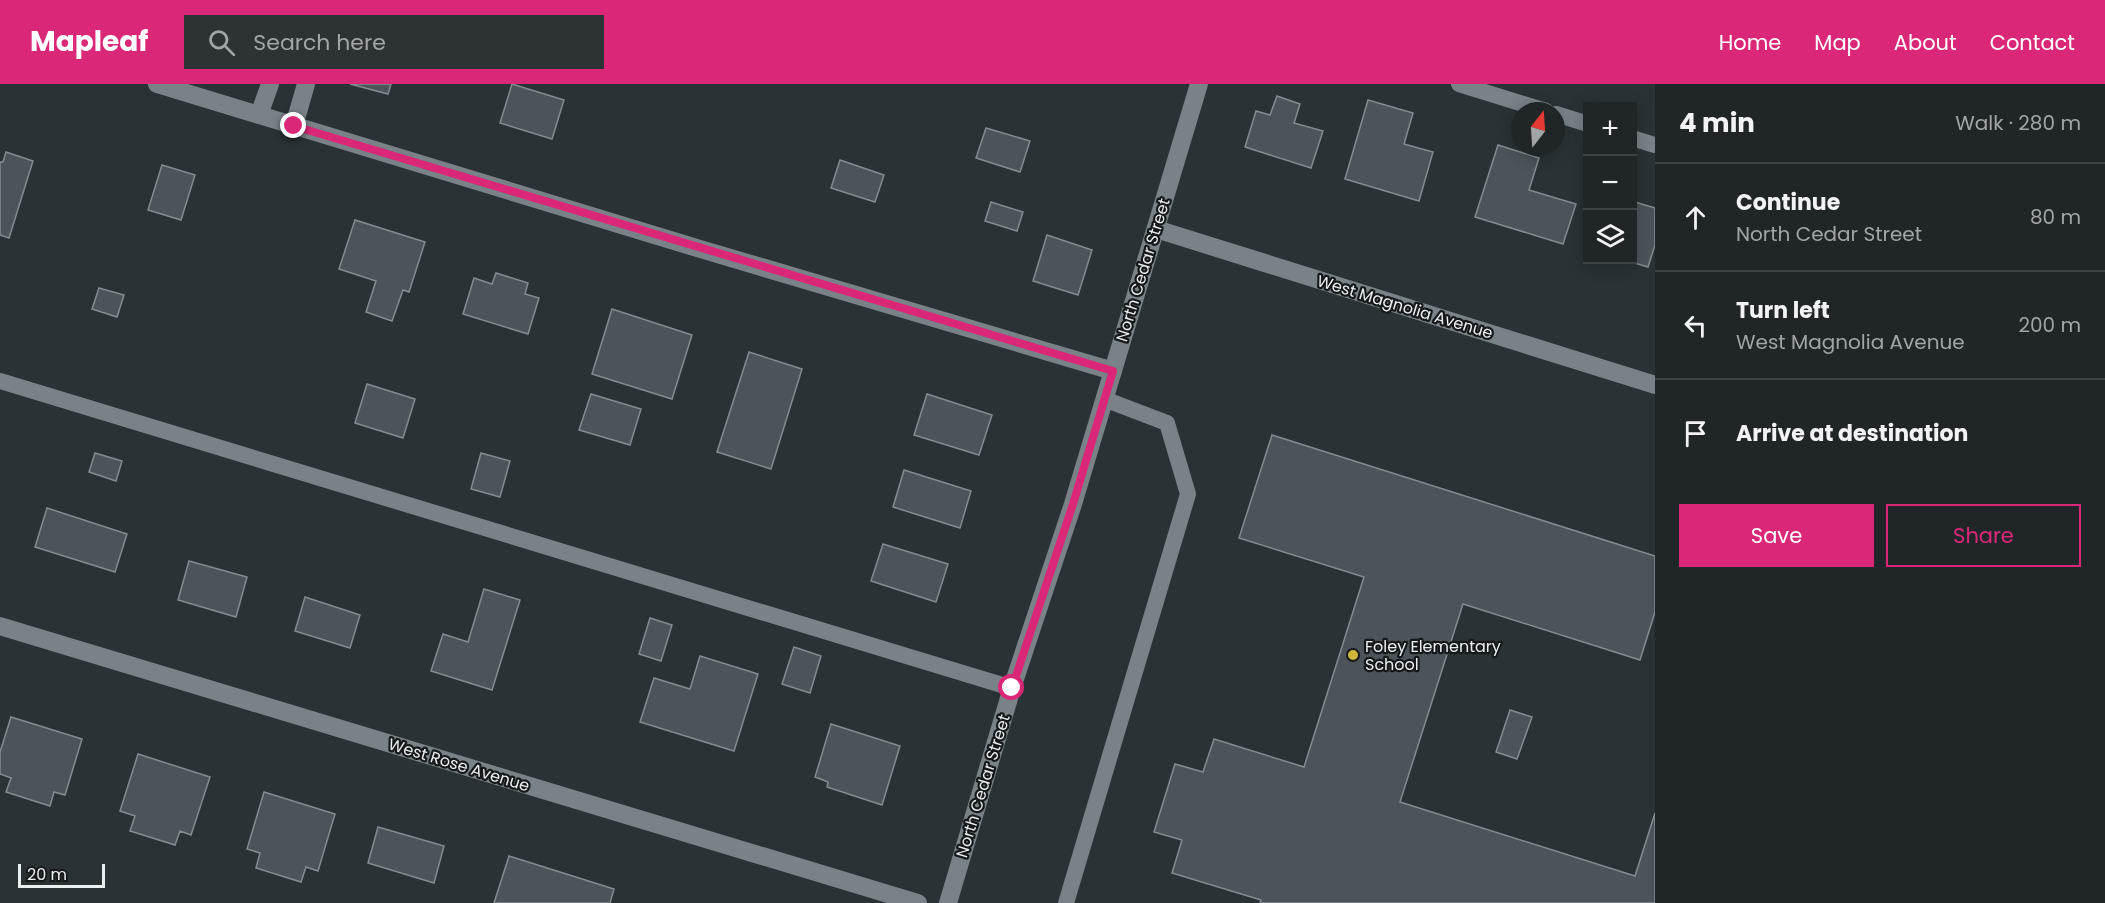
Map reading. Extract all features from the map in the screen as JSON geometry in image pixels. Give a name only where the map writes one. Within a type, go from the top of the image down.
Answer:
[{"type":"street","points":[[157,84],[1113,371]]},
{"type":"street","points":[[259,115],[270,84]]},
{"type":"street","points":[[294,126],[306,84]]},
{"type":"street","name":"North Cedar Street","points":[[948,903],[1012,688],[1073,504],[1199,84]]},
{"type":"street","name":"West Magnolia Avenue","points":[[1155,229],[1655,385]]},
{"type":"street","name":"West Rose Avenue","points":[[0,626],[918,903]]},
{"type":"lane","points":[[1459,84],[1517,102]]},
{"type":"lane","points":[[1565,117],[1583,123]]},
{"type":"lane","points":[[1637,140],[1655,145]]},
{"type":"lane","points":[[0,381],[1012,688]]},
{"type":"lane","points":[[1066,903],[1188,494],[1167,423],[1104,399]]},
{"type":"building","points":[[350,84],[391,84],[388,94]]},
{"type":"building","points":[[512,84],[564,100],[552,139],[500,123]]},
{"type":"building","points":[[1277,96],[1300,104],[1294,123],[1323,131],[1311,168],[1245,147],[1256,111],[1270,115]]},
{"type":"building","points":[[1368,100],[1413,113],[1404,144],[1433,152],[1419,201],[1345,179]]},
{"type":"building","points":[[986,128],[1030,141],[1020,172],[976,158]]},
{"type":"building","points":[[1498,145],[1511,149],[1511,156],[1539,158],[1529,190],[1576,204],[1563,244],[1475,217]]},
{"type":"building","points":[[6,152],[33,161],[9,238],[0,235],[0,162],[3,162]]},
{"type":"building","points":[[840,160],[884,175],[875,202],[831,188]]},
{"type":"building","points":[[162,165],[195,175],[181,220],[148,210]]},
{"type":"building","points":[[991,202],[1023,212],[1017,231],[985,221]]},
{"type":"building","points":[[1637,203],[1655,208],[1655,245],[1648,267],[1637,264]]},
{"type":"building","points":[[355,220],[425,242],[409,292],[403,290],[392,321],[366,312],[376,281],[339,269]]},
{"type":"building","points":[[1047,235],[1092,250],[1078,295],[1033,281]]},
{"type":"building","points":[[496,273],[528,283],[525,294],[539,298],[528,334],[463,314],[474,278],[492,284]]},
{"type":"building","points":[[99,288],[124,295],[117,317],[92,309]]},
{"type":"building","points":[[612,309],[692,335],[672,399],[592,374]]},
{"type":"building","points":[[749,352],[802,369],[771,469],[717,452]]},
{"type":"building","points":[[367,384],[415,399],[403,438],[355,423]]},
{"type":"building","points":[[591,394],[641,409],[630,445],[579,430]]},
{"type":"building","points":[[927,394],[992,415],[979,455],[914,435]]},
{"type":"building","points":[[1272,435],[1655,556],[1655,612],[1640,660],[1463,604],[1400,802],[1635,876],[1655,813],[1655,903],[1260,903],[1261,900],[1172,873],[1182,840],[1154,832],[1175,764],[1203,772],[1214,739],[1304,767],[1364,577],[1239,538]]},
{"type":"building","points":[[95,453],[122,461],[116,481],[89,472]]},
{"type":"building","points":[[481,453],[510,461],[500,497],[471,489]]},
{"type":"building","points":[[904,470],[971,491],[960,528],[893,507]]},
{"type":"building","points":[[47,508],[127,534],[115,572],[35,547]]},
{"type":"building","points":[[883,544],[948,564],[936,602],[871,581]]},
{"type":"building","points":[[189,561],[247,577],[236,617],[178,600]]},
{"type":"building","points":[[484,589],[520,600],[492,690],[431,671],[443,634],[468,642]]},
{"type":"building","points":[[305,597],[360,615],[350,648],[295,631]]},
{"type":"building","points":[[650,618],[672,625],[661,661],[639,654]]},
{"type":"building","points":[[794,647],[821,656],[810,693],[782,684]]},
{"type":"building","points":[[700,656],[758,674],[734,751],[640,722],[654,678],[690,689]]},
{"type":"building","points":[[1510,710],[1532,717],[1517,759],[1496,752]]},
{"type":"building","points":[[11,717],[82,739],[65,795],[54,792],[50,806],[6,792],[11,778],[0,774],[0,752]]},
{"type":"building","points":[[831,724],[900,746],[882,805],[827,787],[828,782],[815,777]]},
{"type":"building","points":[[138,754],[210,777],[191,835],[180,831],[175,845],[130,831],[135,816],[120,811]]},
{"type":"building","points":[[264,792],[335,814],[318,871],[306,867],[301,882],[256,868],[260,853],[247,849]]},
{"type":"building","points":[[378,827],[444,846],[434,883],[368,863]]},
{"type":"building","points":[[509,856],[614,889],[610,903],[494,903]]},
{"type":"place","name":"Foley Elementary School","points":[[1353,655]]},
{"type":"route","points":[[294,126],[1113,371],[1073,504],[1012,688]]}]
